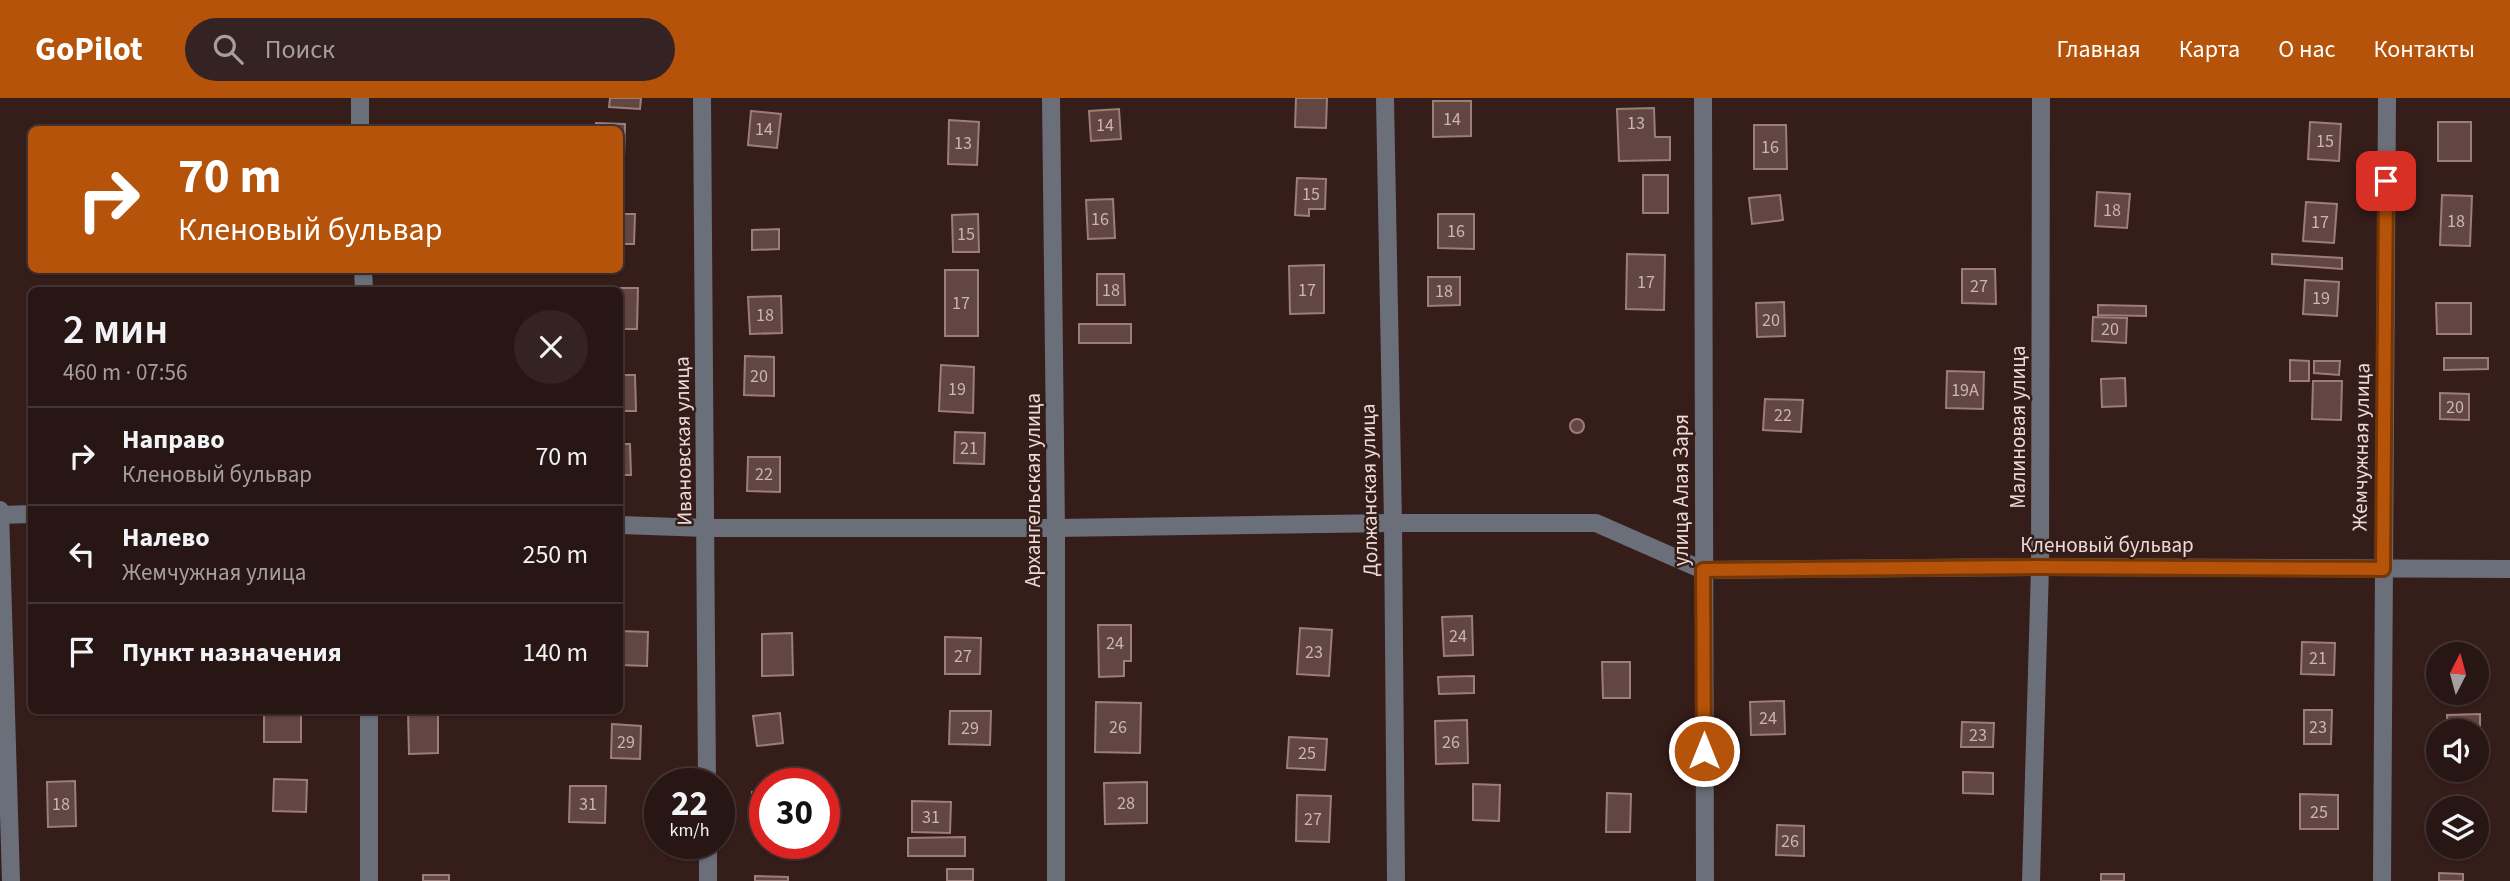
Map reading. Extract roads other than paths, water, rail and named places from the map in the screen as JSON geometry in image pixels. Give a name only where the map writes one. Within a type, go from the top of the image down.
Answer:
[{"type":"street","points":[[360,98],[360,126]]},
{"type":"street","name":"Ивановская улица","points":[[702,98],[707,768]]},
{"type":"street","name":"Архангельская улица","points":[[1051,98],[1056,528],[1056,881]]},
{"type":"street","name":"Должанская улица","points":[[1385,98],[1396,881]]},
{"type":"street","name":"улица Алая Заря","points":[[1703,98],[1705,881]]},
{"type":"street","name":"Малиновая улица","points":[[2031,881],[2040,567],[2041,98]]},
{"type":"street","name":"Жемчужная улица","points":[[2382,881],[2387,98]]},
{"type":"street","points":[[10,881],[0,512],[28,514]]},
{"type":"street","points":[[623,526],[1056,528],[1596,523],[1703,570]]},
{"type":"street","name":"Кленовый бульвар","points":[[1703,570],[2040,567],[2510,569]]},
{"type":"street","points":[[369,714],[369,881]]},
{"type":"street","points":[[708,859],[708,881]]}]
